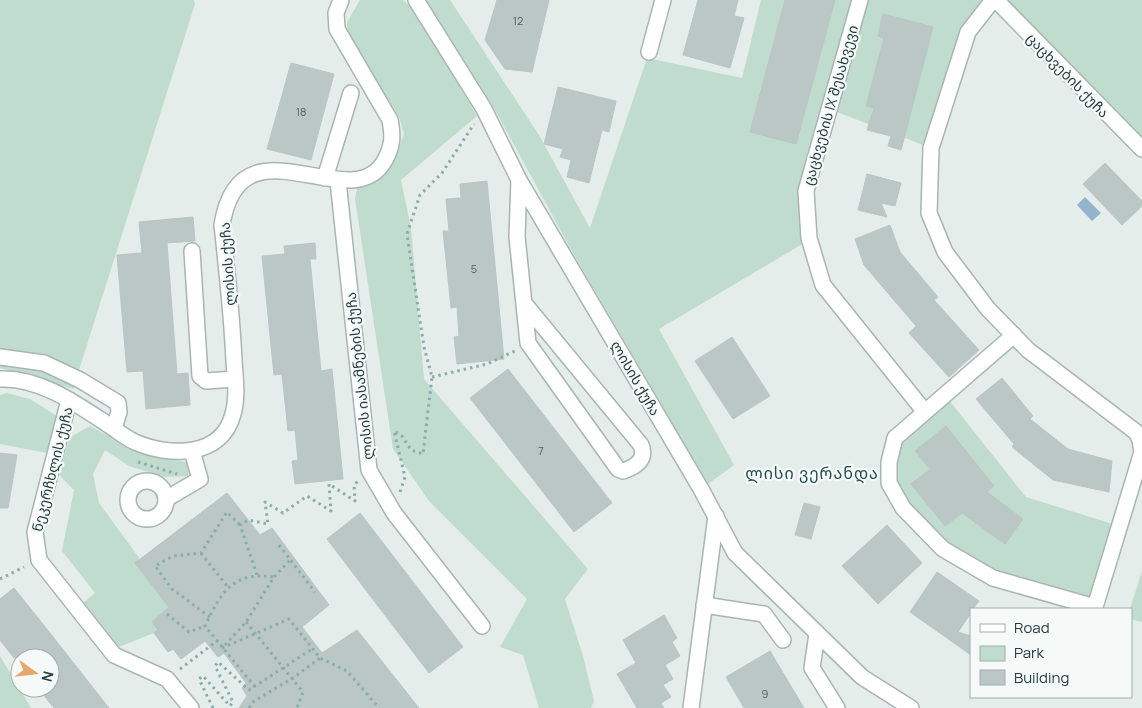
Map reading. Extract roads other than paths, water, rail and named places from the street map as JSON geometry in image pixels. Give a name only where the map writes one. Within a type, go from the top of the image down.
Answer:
[{"type":"street","name":"ლისის ქუჩა","points":[[0,379],[28,382],[69,400],[135,442],[163,450],[192,452],[215,441],[227,430],[233,414],[235,379],[233,328],[222,225],[225,209],[232,194],[244,180],[261,172],[282,169],[332,180],[368,176],[383,163],[390,149],[393,136],[390,120],[336,29],[336,13],[341,0]]},
{"type":"street","name":"ლისის ქუჩა","points":[[416,0],[484,109],[520,180],[716,516],[735,553],[862,677],[911,708]]},
{"type":"street","points":[[649,52],[663,0]]},
{"type":"street","name":"ცაცხვების IX შესახვევი","points":[[860,0],[806,191],[810,238],[824,285],[925,412]]},
{"type":"street","points":[[994,0],[968,32],[931,148],[929,213],[945,252],[988,309],[1014,335],[1028,350],[1136,432],[1140,440],[1142,452],[1095,607],[993,578],[943,549],[903,508],[889,483],[889,462],[895,438],[1014,335]]},
{"type":"street","name":"ცაცხვების ქუჩა","points":[[994,0],[1142,149]]},
{"type":"street","points":[[332,180],[351,93]]},
{"type":"street","name":"ლისის იასამნების ქუჩა","points":[[332,180],[369,470],[394,513],[482,626]]},
{"type":"street","points":[[520,180],[517,237],[528,343],[618,469],[623,471],[629,470],[643,459],[642,445],[524,303]]},
{"type":"street","points":[[192,251],[200,376],[206,381],[235,379]]},
{"type":"street","points":[[0,357],[44,363],[80,380],[118,403],[119,412],[114,428]]},
{"type":"street","name":"ნეკერჩხლის ქუჩა","points":[[69,400],[35,532],[39,560],[114,656],[167,678],[191,708]]},
{"type":"street","points":[[166,499],[200,479],[192,452]]},
{"type":"street","points":[[690,708],[716,516]]},
{"type":"street","points":[[704,605],[764,614],[783,640]]},
{"type":"street","points":[[817,634],[812,668],[837,708]]},
{"type":"water","points":[[1085,197],[1101,213],[1092,221],[1077,205]]},
{"type":"district","name":"ლისი ვერანდა","points":[[812,473]]}]
